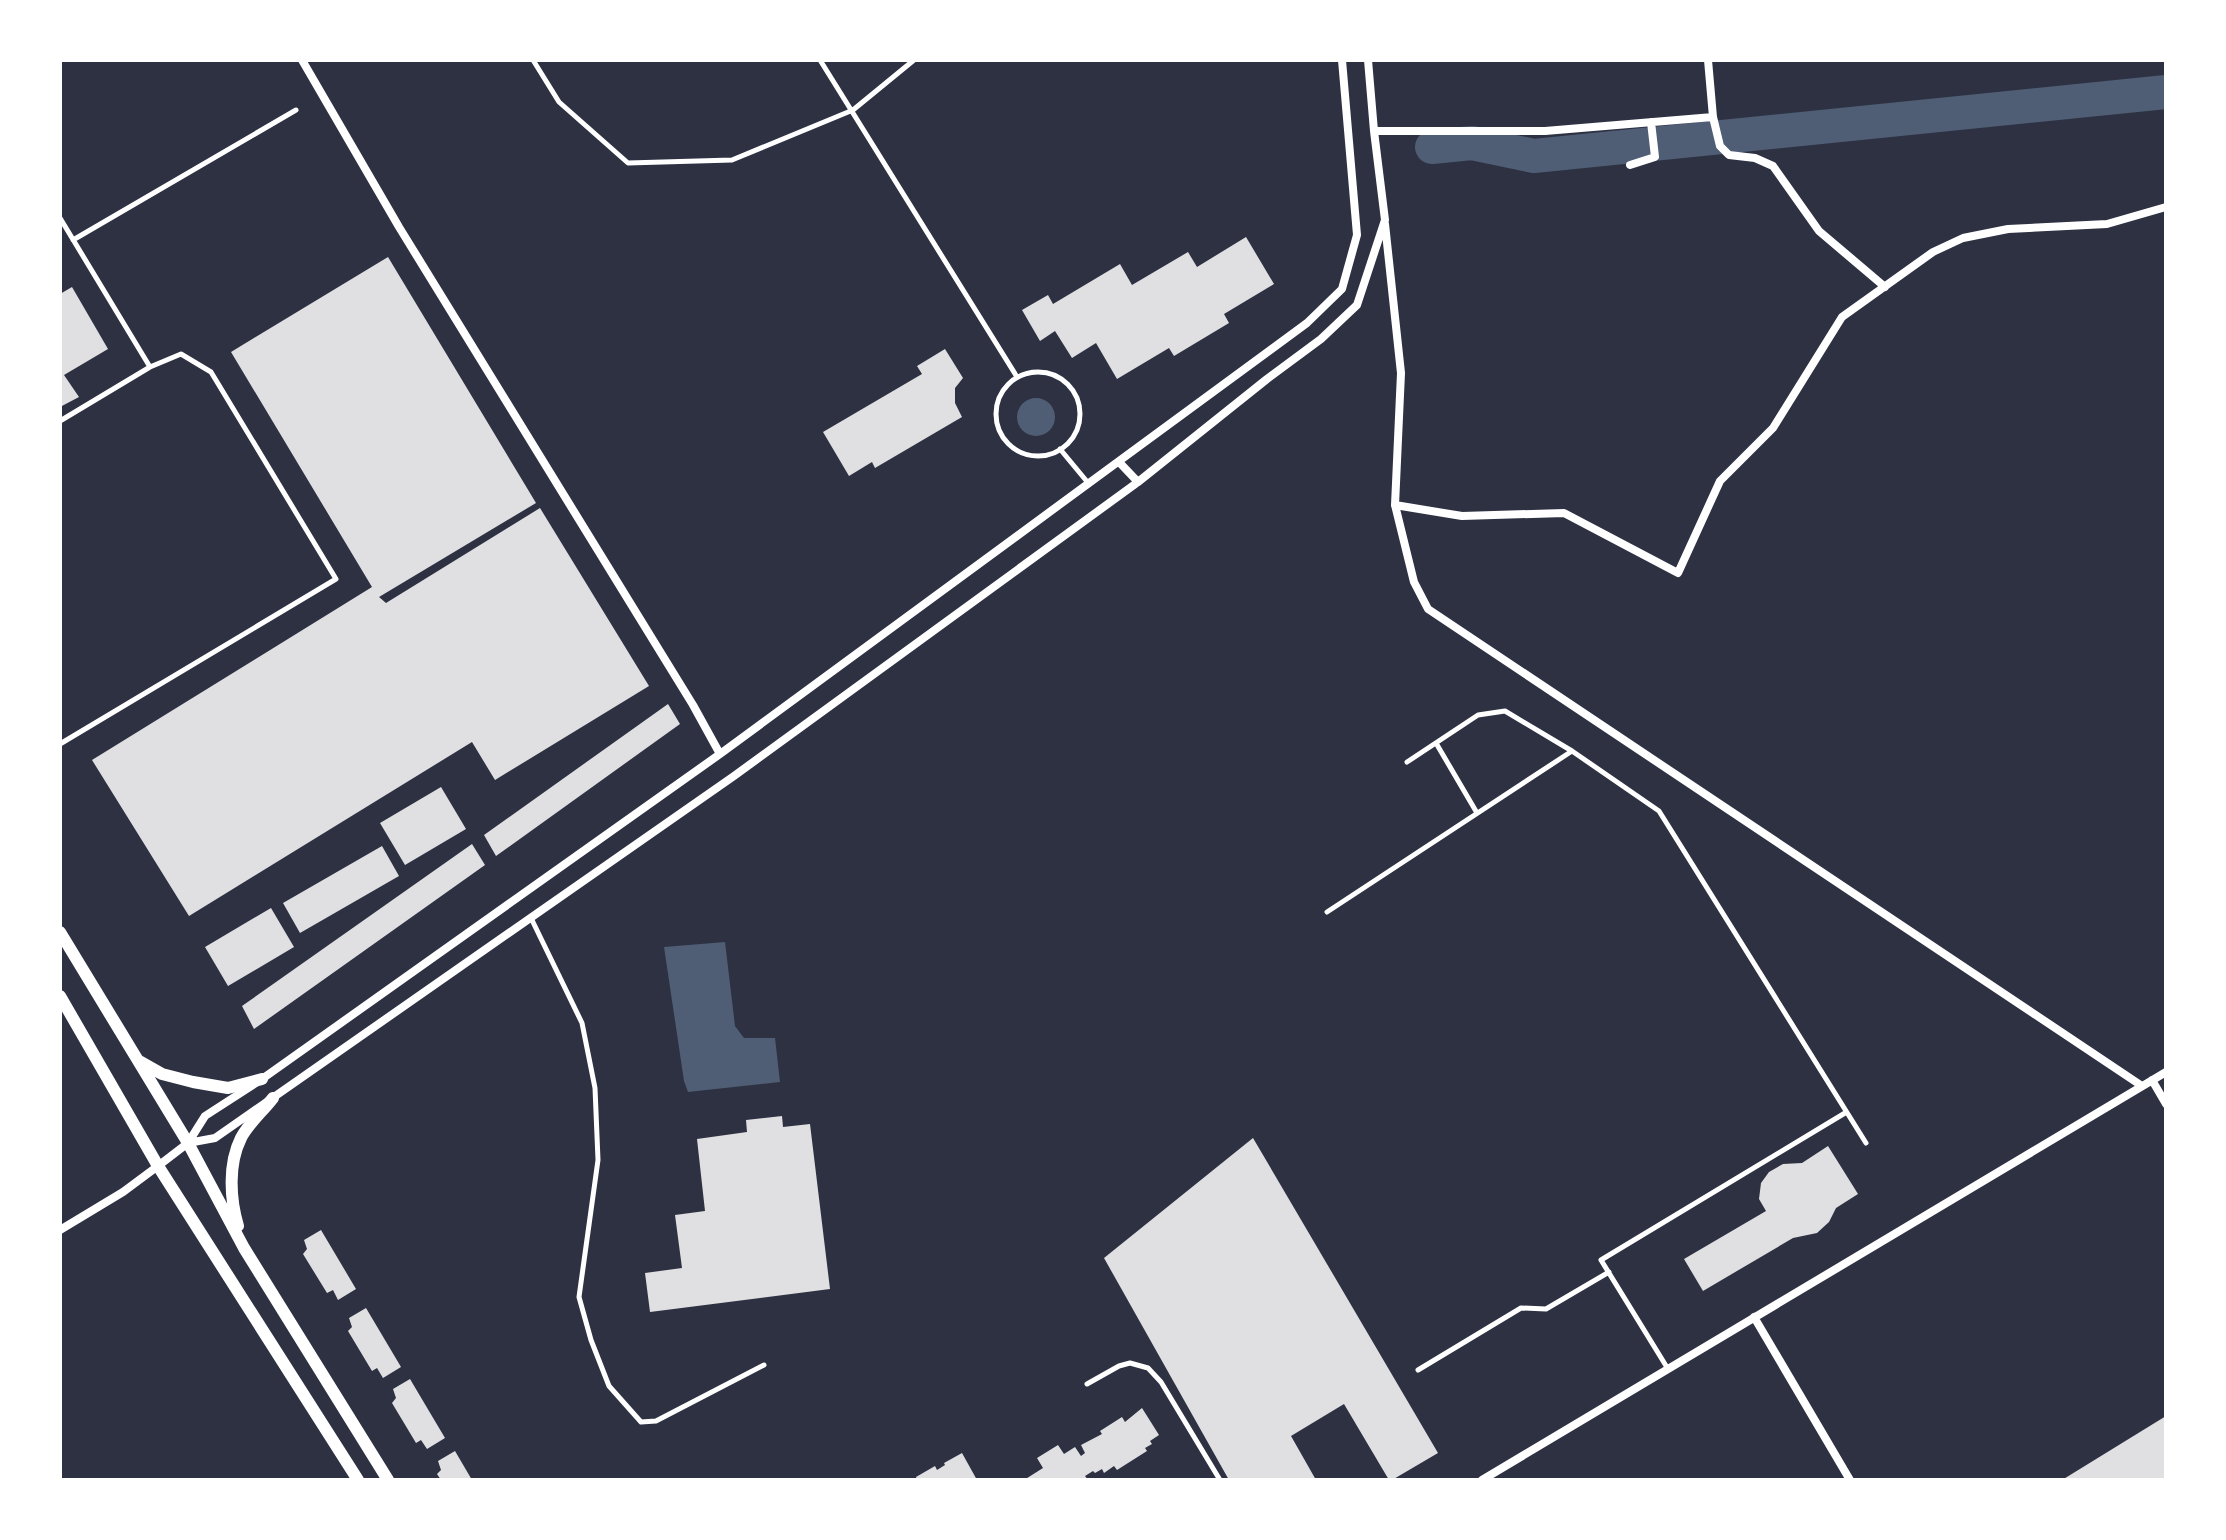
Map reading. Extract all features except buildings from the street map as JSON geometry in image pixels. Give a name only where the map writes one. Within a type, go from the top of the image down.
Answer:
[{"type":"main road","points":[[60,932],[188,1143],[244,1248],[388,1480]]},
{"type":"main road","points":[[60,996],[158,1166],[358,1480]]},
{"type":"main road","points":[[138,1060],[162,1074],[228,1088],[262,1079]]},
{"type":"main road","points":[[244,1248],[234,1211],[232,1162],[242,1136],[273,1098]]},
{"type":"street","points":[[302,60],[399,227],[693,705],[720,754]]},
{"type":"street","points":[[60,1230],[123,1192],[188,1143],[205,1116],[262,1079],[720,754],[1307,323],[1342,289],[1357,235],[1342,60]]},
{"type":"street","points":[[1368,60],[1401,373],[1395,505],[1414,582],[1428,609],[2142,1086]]},
{"type":"street","points":[[1708,60],[1714,121],[1720,146],[1729,155],[1755,158],[1773,166],[1819,231],[1885,287]]},
{"type":"street","points":[[1374,131],[1545,131],[1714,121]]},
{"type":"street","points":[[1630,165],[1655,157],[1651,125]]},
{"type":"street","points":[[1395,505],[1462,516],[1564,513],[1678,573],[1720,481],[1773,428],[1842,317],[1933,252],[1963,238],[2008,229],[2107,224],[2166,207]]},
{"type":"street","points":[[188,1143],[215,1138],[273,1098],[734,776],[1138,482],[1321,339],[1357,305],[1385,220]]},
{"type":"street","points":[[1119,462],[1138,482]]},
{"type":"street","points":[[1482,1480],[2166,1072]]},
{"type":"street","points":[[2152,1080],[2166,1104]]},
{"type":"street","points":[[1754,1317],[1850,1480]]},
{"type":"lane","points":[[533,60],[559,102],[628,163],[732,160],[853,110],[914,60]]},
{"type":"lane","points":[[820,60],[1017,377]]},
{"type":"lane","points":[[73,240],[296,110]]},
{"type":"lane","points":[[60,218],[150,367]]},
{"type":"lane","points":[[60,421],[150,367],[181,354],[211,372],[336,579],[60,744]]},
{"type":"lane","points":[[1030,372],[1056,375],[1075,393],[1080,406],[1080,419],[1069,443],[1060,449],[1044,455],[1030,455],[1016,450],[1005,440],[998,427],[998,398],[1017,377],[1030,372]]},
{"type":"lane","points":[[1060,449],[1089,484]]},
{"type":"lane","points":[[1407,762],[1478,715],[1505,711],[1572,751],[1659,811],[1866,1143]]},
{"type":"lane","points":[[1436,743],[1477,813]]},
{"type":"lane","points":[[1327,912],[1572,751]]},
{"type":"lane","points":[[531,918],[582,1023],[595,1088],[598,1160],[579,1297],[609,1386],[641,1422],[656,1421],[764,1365]]},
{"type":"lane","points":[[1668,1369],[1601,1260],[1845,1113]]},
{"type":"lane","points":[[1418,1370],[1521,1308],[1546,1309],[1609,1272]]},
{"type":"lane","points":[[1087,1384],[1130,1363],[1148,1368],[1161,1382],[1220,1480]]},
{"type":"water","points":[[1036,398],[1050,403],[1055,417],[1050,431],[1036,436],[1022,431],[1017,417],[1022,403]]},
{"type":"water","points":[[725,942],[735,1026],[744,1038],[775,1038],[780,1082],[688,1092],[664,947]]},
{"type":"waterway","points":[[1432,147],[1472,143],[1534,156],[2166,92]]}]
